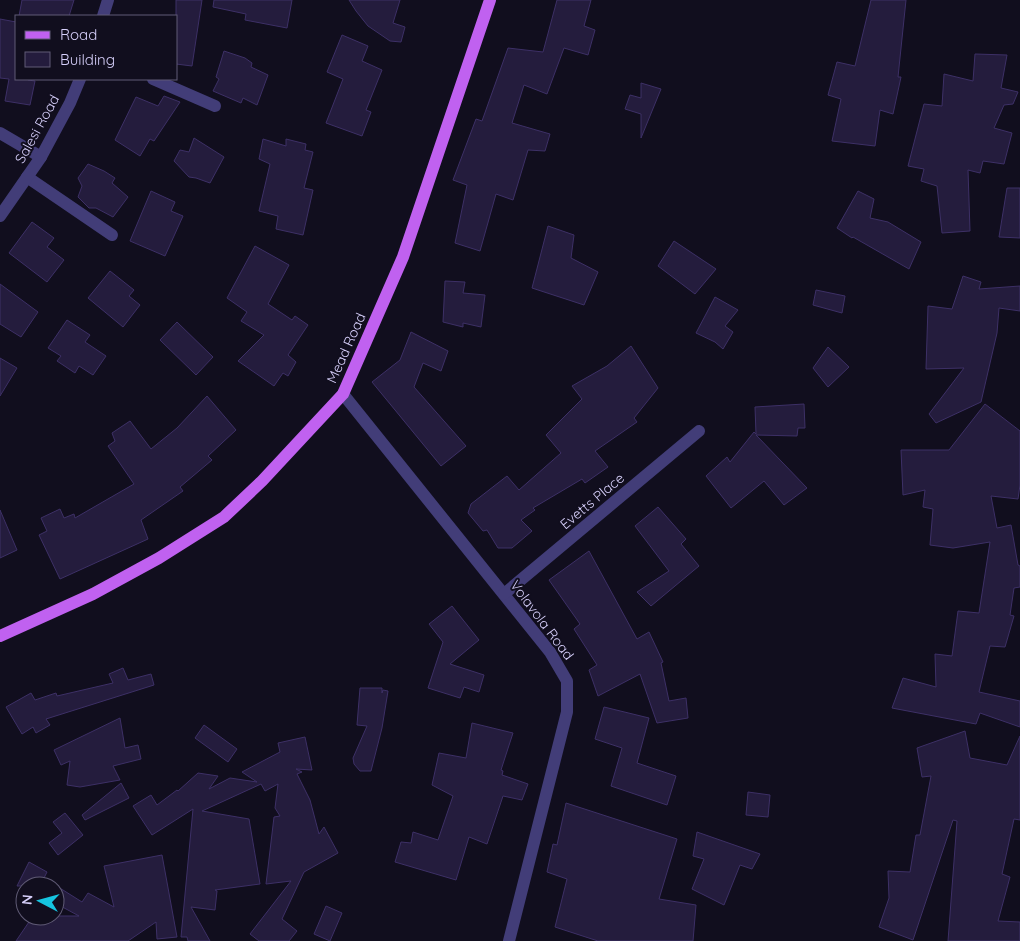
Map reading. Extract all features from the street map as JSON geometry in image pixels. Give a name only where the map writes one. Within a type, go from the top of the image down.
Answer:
[{"type":"main road","name":"Mead Road","points":[[0,636],[101,589],[159,558],[224,517],[262,481],[343,394],[403,257],[490,0]]},
{"type":"street","points":[[103,15],[108,0]]},
{"type":"street","name":"Salesi Road","points":[[0,216],[41,157],[70,103],[80,80]]},
{"type":"street","points":[[155,80],[215,106]]},
{"type":"street","points":[[0,133],[41,157]]},
{"type":"street","points":[[28,177],[112,235]]},
{"type":"street","name":"Volavola Road","points":[[343,394],[550,652],[568,681],[567,712],[509,941]]},
{"type":"street","name":"Evetts Place","points":[[504,594],[698,431]]},
{"type":"building","points":[[22,0],[74,0],[69,15],[19,15]]},
{"type":"building","points":[[176,0],[202,0],[192,66],[178,64],[178,15],[176,15]]},
{"type":"building","points":[[214,0],[292,0],[287,28],[245,20],[246,14],[213,7]]},
{"type":"building","points":[[349,0],[400,0],[393,23],[405,27],[401,42],[390,41],[368,26]]},
{"type":"building","points":[[557,0],[591,0],[584,26],[595,30],[588,55],[564,48],[547,94],[524,85],[512,123],[550,134],[545,151],[528,150],[513,200],[496,194],[480,251],[455,243],[467,185],[453,180],[476,119],[482,121],[508,48],[543,52]]},
{"type":"building","points":[[871,0],[906,0],[898,77],[901,77],[893,114],[880,110],[875,146],[832,141],[841,99],[828,95],[837,62],[855,66]]},
{"type":"building","points":[[0,19],[15,22],[15,80],[35,81],[30,105],[5,101],[9,79],[0,78]]},
{"type":"building","points":[[342,35],[368,46],[362,61],[382,70],[366,110],[371,112],[362,136],[326,123],[343,79],[327,72]]},
{"type":"building","points":[[224,51],[245,58],[252,63],[251,67],[268,75],[257,105],[243,98],[241,103],[213,91],[219,79],[216,77]]},
{"type":"building","points":[[975,54],[1007,55],[1001,88],[1018,92],[1013,104],[1004,105],[994,128],[1012,133],[1004,164],[983,161],[980,173],[968,170],[970,231],[942,233],[937,186],[921,181],[924,169],[908,166],[924,104],[942,106],[944,74],[973,81]]},
{"type":"building","points":[[641,83],[661,89],[641,138],[641,114],[625,109],[630,95],[641,98]]},
{"type":"building","points":[[164,96],[180,102],[154,141],[150,139],[140,156],[115,140],[136,97],[158,106]]},
{"type":"building","points":[[194,138],[224,157],[210,183],[189,177],[174,161],[180,150],[189,152]]},
{"type":"building","points":[[263,139],[286,146],[286,139],[306,144],[305,150],[313,152],[304,188],[313,190],[303,235],[276,229],[278,216],[259,211],[270,164],[259,159]]},
{"type":"building","points":[[88,164],[115,178],[112,183],[128,197],[113,217],[96,208],[89,208],[78,197],[82,186],[78,178]]},
{"type":"building","points":[[1007,188],[1020,188],[1020,238],[999,237]]},
{"type":"building","points":[[151,191],[175,202],[171,211],[183,216],[165,256],[130,241]]},
{"type":"building","points":[[858,191],[874,199],[870,218],[888,222],[921,242],[909,269],[837,228]]},
{"type":"building","points":[[32,222],[54,238],[47,247],[64,260],[47,282],[9,253]]},
{"type":"building","points":[[548,226],[574,235],[571,258],[598,272],[584,305],[532,288]]},
{"type":"building","points":[[674,241],[716,269],[695,294],[658,266]]},
{"type":"building","points":[[255,246],[289,265],[268,304],[292,320],[295,316],[308,325],[288,355],[296,362],[288,376],[283,373],[274,386],[238,361],[264,335],[241,321],[247,312],[227,298]]},
{"type":"building","points":[[110,271],[134,290],[129,296],[140,305],[123,327],[88,298]]},
{"type":"building","points":[[963,276],[981,282],[979,289],[1020,286],[1020,311],[999,308],[997,333],[981,402],[936,423],[929,414],[964,368],[926,369],[928,306],[952,309]]},
{"type":"building","points":[[445,281],[465,282],[463,293],[485,295],[481,327],[463,323],[463,327],[443,322]]},
{"type":"building","points":[[0,284],[38,312],[21,337],[0,324]]},
{"type":"building","points":[[816,290],[845,296],[842,313],[813,305]]},
{"type":"building","points":[[715,297],[738,310],[725,326],[733,332],[723,349],[715,342],[696,333]]},
{"type":"building","points":[[67,320],[90,335],[85,342],[106,356],[93,375],[79,366],[75,373],[57,361],[61,356],[48,348]]},
{"type":"building","points":[[177,322],[213,357],[196,375],[160,340]]},
{"type":"building","points":[[411,332],[448,351],[441,371],[423,363],[414,387],[466,446],[441,466],[372,382],[400,360]]},
{"type":"building","points":[[631,346],[658,388],[634,418],[637,422],[595,451],[608,467],[585,483],[582,479],[533,508],[535,510],[521,520],[532,531],[512,548],[498,548],[487,530],[483,531],[468,513],[471,504],[507,476],[519,490],[561,453],[546,435],[582,399],[572,386],[607,366]]},
{"type":"building","points":[[828,347],[849,367],[828,387],[813,368]]},
{"type":"building","points":[[0,358],[17,368],[0,396]]},
{"type":"building","points":[[207,396],[236,430],[208,456],[212,460],[180,487],[183,491],[141,520],[148,539],[60,579],[39,535],[47,531],[41,518],[60,509],[64,518],[74,514],[75,518],[134,484],[108,446],[115,441],[112,433],[130,421],[151,449],[177,428]]},
{"type":"building","points":[[804,404],[805,428],[798,428],[797,436],[756,435],[807,488],[784,505],[764,481],[731,508],[706,476],[727,457],[730,462],[754,432],[756,434],[755,407]]},
{"type":"building","points":[[985,404],[1020,431],[1020,485],[1018,499],[991,496],[997,528],[1011,525],[1018,565],[1020,566],[1020,587],[1014,588],[1010,615],[1014,616],[1005,647],[990,646],[979,692],[1020,701],[1020,727],[980,713],[976,724],[892,708],[903,678],[936,687],[935,654],[952,656],[958,611],[979,613],[990,542],[953,548],[930,545],[933,509],[923,507],[925,490],[903,495],[901,450],[949,450]]},
{"type":"building","points":[[658,507],[686,539],[681,544],[699,566],[651,606],[637,592],[669,571],[635,526]]},
{"type":"building","points":[[0,510],[17,550],[0,558]]},
{"type":"building","points":[[589,551],[637,639],[649,632],[663,662],[661,663],[669,701],[686,698],[688,718],[657,723],[640,674],[598,696],[589,670],[597,665],[574,629],[580,624],[549,580]]},
{"type":"building","points":[[452,606],[479,640],[450,664],[484,675],[479,692],[464,687],[460,698],[428,688],[443,642],[429,624]]},
{"type":"building","points":[[123,668],[128,680],[151,674],[154,685],[46,719],[50,725],[36,733],[33,727],[22,734],[6,707],[31,693],[35,700],[56,693],[57,696],[113,683],[109,674]]},
{"type":"building","points":[[360,688],[382,688],[382,693],[383,690],[388,691],[382,728],[371,771],[360,771],[354,764],[353,758],[367,726],[357,725]]},
{"type":"building","points":[[604,707],[649,718],[637,763],[676,776],[667,805],[611,786],[622,748],[595,739]]},
{"type":"building","points":[[120,718],[125,748],[138,745],[141,759],[113,766],[120,780],[80,787],[67,785],[70,761],[61,765],[54,750]]},
{"type":"building","points":[[472,723],[513,733],[501,770],[503,771],[502,775],[528,784],[522,800],[503,796],[487,844],[469,837],[456,880],[395,862],[401,842],[411,843],[413,832],[438,840],[453,796],[432,785],[439,753],[466,758]]},
{"type":"building","points":[[204,725],[237,749],[228,762],[195,738]]},
{"type":"building","points":[[965,731],[970,758],[1007,765],[1020,736],[1020,820],[1014,819],[1002,874],[1010,877],[998,921],[1020,922],[1020,941],[948,941],[957,821],[953,820],[913,940],[879,927],[889,898],[888,871],[910,872],[916,835],[920,835],[931,776],[922,777],[917,748]]},
{"type":"building","points":[[305,737],[312,770],[296,769],[302,772],[297,774],[310,800],[319,834],[324,827],[338,853],[304,872],[282,919],[297,931],[289,941],[259,941],[250,934],[291,881],[266,884],[274,817],[280,816],[275,808],[278,784],[265,791],[261,784],[202,811],[249,819],[260,884],[215,890],[217,891],[215,910],[191,907],[210,941],[188,941],[187,937],[181,937],[193,809],[152,835],[133,806],[151,795],[157,805],[178,791],[198,773],[218,776],[209,789],[230,778],[257,782],[242,772],[280,752],[278,743]]},
{"type":"building","points":[[121,783],[129,798],[85,820],[82,815]]},
{"type":"building","points":[[748,792],[770,795],[768,817],[746,815]]},
{"type":"building","points":[[566,803],[677,839],[659,899],[696,905],[693,941],[598,941],[555,927],[567,879],[547,872],[553,844],[557,845]]},
{"type":"building","points":[[65,813],[83,835],[58,855],[49,843],[62,833],[53,822]]},
{"type":"building","points":[[697,832],[760,854],[752,869],[740,865],[724,905],[692,889],[704,859],[693,856]]},
{"type":"building","points":[[162,855],[177,937],[157,939],[156,922],[128,941],[16,941],[26,926],[65,926],[65,916],[79,916],[65,908],[65,891],[82,902],[88,893],[114,907],[104,866]]},
{"type":"building","points":[[29,862],[47,872],[45,876],[22,876]]},
{"type":"building","points":[[326,906],[342,913],[330,941],[314,934]]}]
